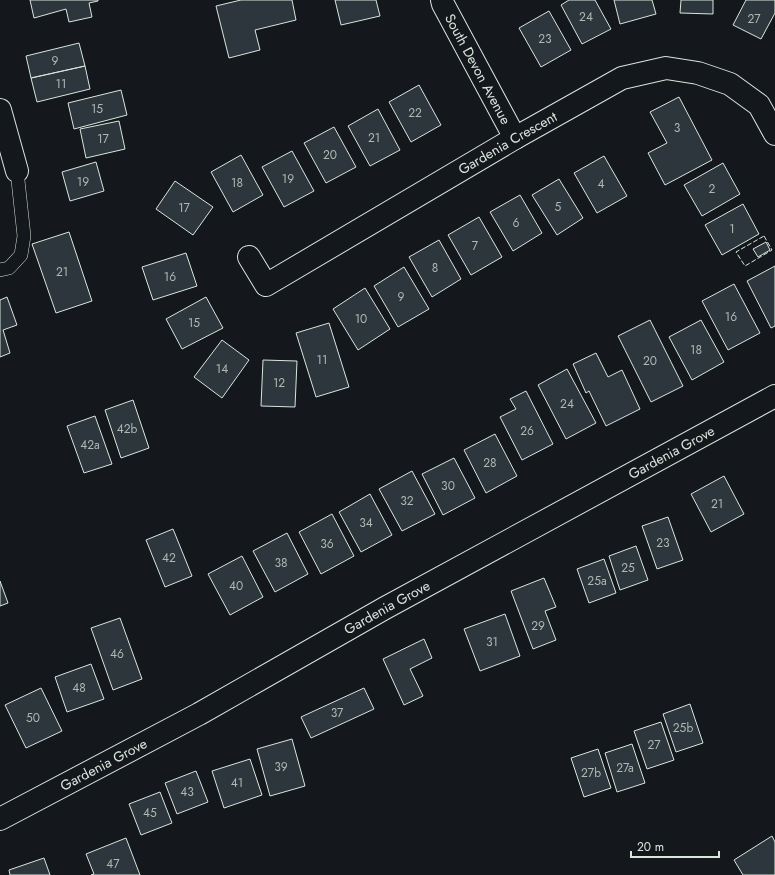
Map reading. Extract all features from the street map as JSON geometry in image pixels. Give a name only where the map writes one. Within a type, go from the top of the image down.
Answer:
[{"type":"street","name":"South Devon Avenue","points":[[442,0],[516,138]]},
{"type":"street","name":"Gardenia Crescent","points":[[249,257],[266,285],[516,138],[622,78],[666,68],[698,73],[730,84],[759,105],[775,134]]},
{"type":"street","points":[[0,110],[17,171]]},
{"type":"street","name":"Gardenia Grove","points":[[0,819],[199,714],[386,608],[775,396]]},
{"type":"lane","points":[[0,270],[9,268],[21,255],[24,236],[17,171]]},
{"type":"building","points":[[30,0],[98,1],[89,3],[92,17],[69,22],[66,9],[34,18]]},
{"type":"building","points":[[241,0],[292,0],[296,20],[255,30],[260,50],[229,58],[216,6]]},
{"type":"building","points":[[335,0],[376,0],[380,16],[341,25]]},
{"type":"building","points":[[569,0],[595,0],[611,29],[582,44],[561,5]]},
{"type":"building","points":[[614,0],[652,0],[656,14],[620,24]]},
{"type":"building","points":[[681,0],[713,0],[713,14],[680,13]]},
{"type":"building","points":[[746,0],[775,0],[775,13],[761,39],[733,25]]},
{"type":"building","points":[[549,11],[571,50],[541,67],[519,28]]},
{"type":"building","points":[[79,43],[85,66],[31,78],[26,56]]},
{"type":"building","points":[[85,66],[90,89],[37,102],[31,78]]},
{"type":"building","points":[[419,85],[441,125],[411,142],[389,102]]},
{"type":"building","points":[[121,90],[127,115],[74,129],[68,103]]},
{"type":"building","points":[[679,97],[712,160],[665,185],[648,153],[667,143],[650,112]]},
{"type":"building","points":[[378,109],[400,150],[370,166],[348,126]]},
{"type":"building","points":[[119,121],[125,149],[86,158],[80,129]]},
{"type":"building","points":[[334,127],[356,167],[326,183],[304,143]]},
{"type":"building","points":[[292,151],[314,191],[284,207],[262,167]]},
{"type":"building","points":[[241,155],[263,195],[233,212],[211,172]]},
{"type":"building","points":[[604,156],[627,196],[597,213],[574,173]]},
{"type":"building","points":[[96,162],[104,191],[70,201],[62,172]]},
{"type":"building","points":[[723,163],[740,194],[702,216],[684,185]]},
{"type":"building","points":[[559,179],[583,218],[557,235],[532,195]]},
{"type":"building","points":[[175,181],[213,207],[193,235],[156,209]]},
{"type":"building","points":[[520,195],[542,233],[513,251],[490,212]]},
{"type":"building","points":[[743,204],[759,234],[722,255],[705,225]]},
{"type":"building","points":[[479,217],[502,257],[471,275],[448,235]]},
{"type":"building","points":[[69,232],[92,301],[56,313],[32,244]]},
{"type":"building","points":[[439,240],[461,279],[432,297],[409,257]]},
{"type":"building","points":[[766,242],[770,250],[758,257],[753,249]]},
{"type":"building","points":[[186,253],[197,286],[153,300],[142,267]]},
{"type":"building","points":[[775,266],[775,326],[771,328],[747,281]]},
{"type":"building","points":[[404,267],[429,309],[398,327],[374,286]]},
{"type":"building","points":[[734,284],[760,333],[728,350],[702,301]]},
{"type":"building","points":[[365,288],[390,329],[358,350],[333,309]]},
{"type":"building","points":[[7,297],[17,325],[3,330],[10,353],[0,357],[0,300]]},
{"type":"building","points":[[206,297],[223,328],[182,349],[166,319]]},
{"type":"building","points":[[650,320],[683,386],[651,402],[618,336]]},
{"type":"building","points":[[701,320],[724,362],[692,380],[669,337]]},
{"type":"building","points":[[329,323],[349,387],[316,397],[296,333]]},
{"type":"building","points":[[222,340],[249,360],[222,398],[194,377]]},
{"type":"building","points":[[596,353],[608,377],[622,370],[640,409],[606,426],[589,391],[586,393],[573,364]]},
{"type":"building","points":[[263,360],[297,361],[295,407],[261,406]]},
{"type":"building","points":[[567,369],[596,423],[566,439],[538,385]]},
{"type":"building","points":[[526,391],[553,444],[522,460],[500,417],[516,409],[510,399]]},
{"type":"building","points":[[133,400],[149,448],[121,458],[105,410]]},
{"type":"building","points":[[95,416],[112,464],[84,473],[67,426]]},
{"type":"building","points":[[495,434],[517,476],[486,493],[464,450]]},
{"type":"building","points":[[454,458],[475,498],[443,515],[422,474]]},
{"type":"building","points":[[412,471],[435,514],[402,531],[379,489]]},
{"type":"building","points":[[724,476],[744,514],[711,532],[691,494]]},
{"type":"building","points":[[370,494],[392,535],[361,552],[339,512]]},
{"type":"building","points":[[332,514],[354,556],[321,574],[299,532]]},
{"type":"building","points":[[668,517],[683,560],[657,569],[642,526]]},
{"type":"building","points":[[173,529],[192,576],[165,587],[146,540]]},
{"type":"building","points":[[287,533],[308,574],[275,592],[253,551]]},
{"type":"building","points":[[636,546],[648,580],[620,590],[609,556]]},
{"type":"building","points":[[242,556],[263,597],[230,615],[208,574]]},
{"type":"building","points":[[604,559],[616,593],[589,603],[577,569]]},
{"type":"building","points":[[544,578],[556,607],[545,611],[556,640],[533,649],[511,591]]},
{"type":"building","points":[[0,581],[8,603],[0,606]]},
{"type":"building","points":[[505,614],[520,656],[480,671],[464,629]]},
{"type":"building","points":[[120,618],[142,679],[113,690],[91,628]]},
{"type":"building","points":[[424,639],[432,658],[410,669],[423,696],[404,705],[383,659]]},
{"type":"building","points":[[91,664],[104,699],[67,712],[55,677]]},
{"type":"building","points":[[41,688],[62,731],[26,748],[5,705]]},
{"type":"building","points":[[364,688],[374,709],[311,738],[301,717]]},
{"type":"building","points":[[690,704],[703,743],[676,752],[663,714]]},
{"type":"building","points":[[661,722],[674,760],[647,769],[634,731]]},
{"type":"building","points":[[292,739],[305,786],[270,796],[257,749]]},
{"type":"building","points":[[632,744],[645,783],[617,792],[605,753]]},
{"type":"building","points":[[598,749],[611,788],[584,797],[571,758]]},
{"type":"building","points":[[250,759],[262,795],[224,808],[212,771]]},
{"type":"building","points":[[196,771],[208,802],[177,814],[165,783]]},
{"type":"building","points":[[160,792],[172,823],[141,835],[129,804]]},
{"type":"building","points":[[772,836],[775,842],[775,875],[743,875],[734,860]]},
{"type":"building","points":[[126,838],[140,875],[91,875],[94,874],[86,854]]},
{"type":"building","points":[[44,858],[50,875],[10,875],[9,870]]},
{"type":"fence","points":[[764,236],[772,250],[745,266],[736,252],[764,236]]}]
